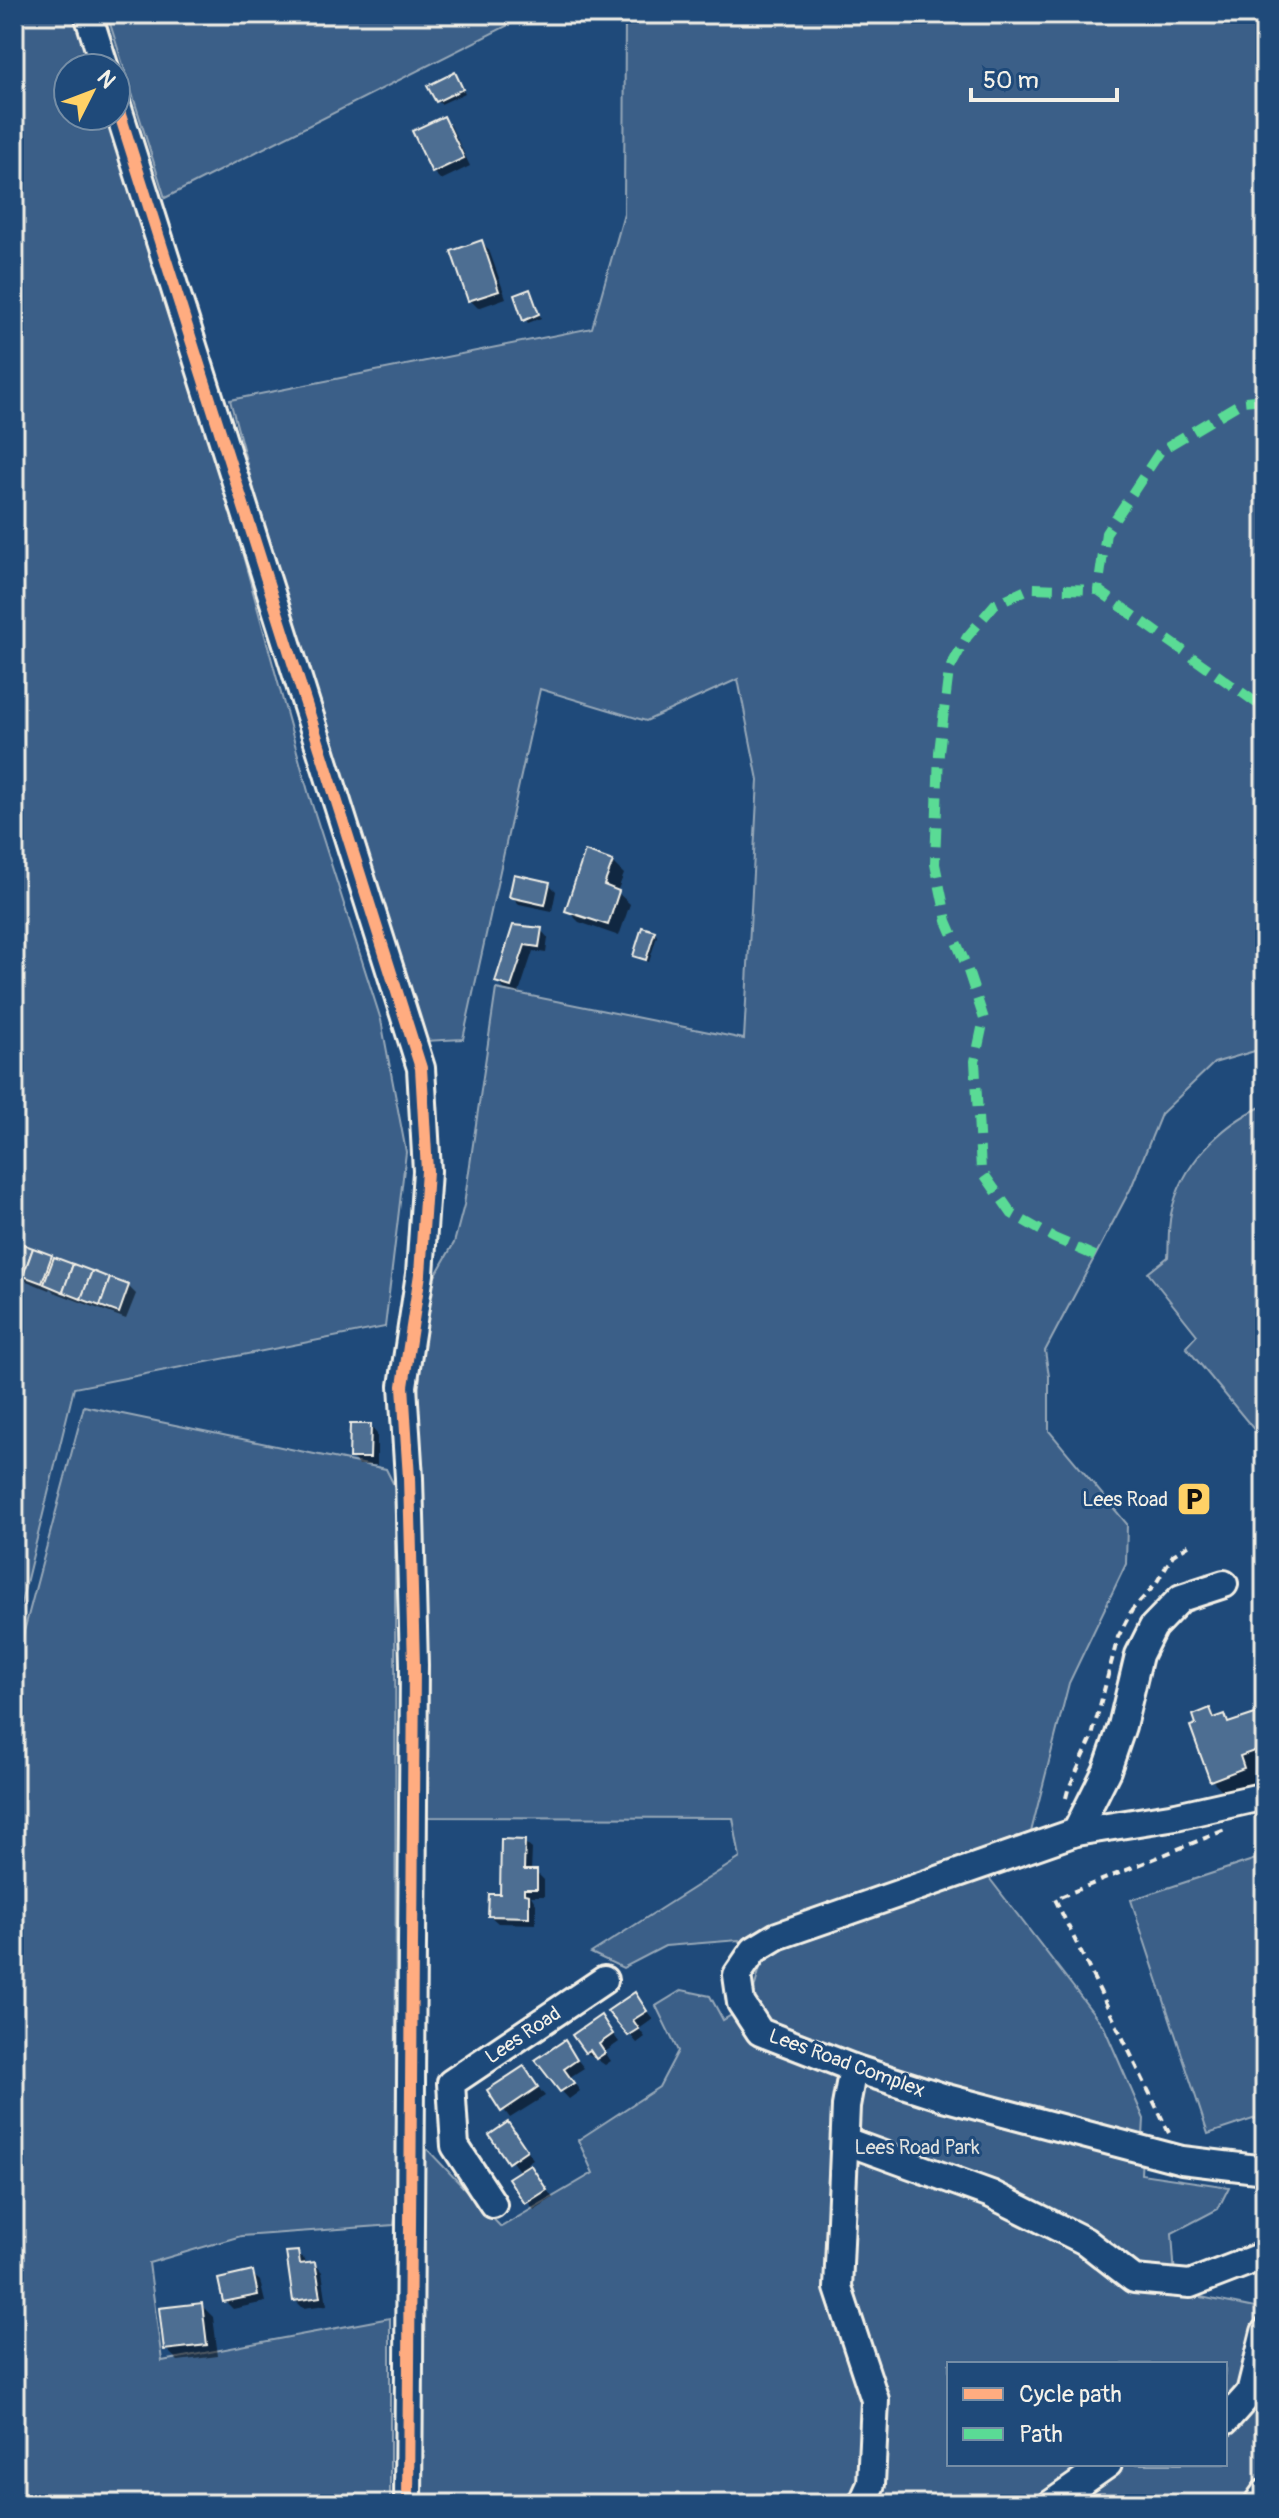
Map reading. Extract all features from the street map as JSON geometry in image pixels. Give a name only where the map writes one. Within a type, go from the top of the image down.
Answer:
[{"type":"street","points":[[88,14],[100,52]]},
{"type":"street","points":[[125,132],[421,1068],[427,1171],[420,1274],[403,1386],[414,1665],[408,2504]]},
{"type":"street","points":[[1076,1832],[1107,1770],[1122,1726],[1139,1655],[1153,1627],[1181,1598],[1224,1584]]},
{"type":"street","name":"Lees Road Complex","points":[[1265,1796],[1176,1816],[1076,1832],[777,1936],[754,1950],[737,1975],[741,2003],[760,2032],[853,2068],[943,2097],[1182,2160],[1265,2170]]},
{"type":"street","name":"Lees Road","points":[[451,2094],[451,2083],[604,1980]]},
{"type":"street","points":[[853,2068],[846,2106],[838,2288],[875,2400],[871,2484],[862,2504]]},
{"type":"street","points":[[411,2095],[451,2094],[455,2146],[493,2204]]},
{"type":"street","points":[[845,2141],[991,2194],[1085,2241],[1134,2279],[1190,2284],[1265,2255]]},
{"type":"street","points":[[1227,2419],[1258,2395],[1265,2332]]},
{"type":"street","points":[[1051,2504],[1105,2466]]},
{"type":"street","points":[[1257,2504],[1265,2493]]},
{"type":"path","points":[[1182,2160],[1055,1899],[1237,1825]]},
{"type":"green space","points":[[14,14],[76,14],[89,52],[52,52],[52,132],[114,132],[201,403],[309,795],[381,1020],[406,1152],[385,1327],[74,1388],[14,1632]]},
{"type":"green space","points":[[107,14],[530,14],[165,198],[132,93],[132,52],[119,52]]},
{"type":"green space","name":"Lees Road Park","points":[[625,14],[1265,14],[1265,1048],[1214,1063],[1161,1114],[1131,1188],[1045,1351],[1049,1376],[1049,1431],[1127,1524],[1126,1564],[1069,1683],[1031,1832],[977,1851],[990,1879],[1104,2027],[1144,2119],[1141,2174],[1229,2187],[1218,2209],[1172,2233],[1176,2292],[1265,2310],[1265,2504],[416,2504],[419,2145],[428,2150],[501,2227],[593,2173],[578,2140],[659,2087],[678,2051],[656,2006],[682,1990],[710,1996],[723,2020],[750,2004],[762,1960],[739,1940],[665,1946],[623,1968],[591,1953],[740,1858],[733,1818],[424,1817],[416,1412],[430,1285],[454,1243],[464,1205],[496,989],[744,1039],[758,780],[738,679],[646,721],[540,689],[463,1039],[424,1041],[276,573],[230,400],[592,328],[624,214]]},
{"type":"green space","points":[[1265,1105],[1265,1443],[1186,1347],[1197,1335],[1148,1273],[1168,1257],[1171,1214],[1176,1196],[1193,1163],[1218,1135],[1248,1113]]},
{"type":"green space","points":[[84,1406],[386,1469],[395,1487],[394,2225],[241,2236],[149,2263],[162,2361],[390,2318],[390,2504],[14,2504],[14,1669]]},
{"type":"green space","points":[[1265,1856],[1265,2115],[1208,2134],[1131,1900]]},
{"type":"building","points":[[455,72],[463,89],[436,102],[427,86]]},
{"type":"building","points":[[444,116],[464,158],[432,173],[412,131]]},
{"type":"building","points":[[482,240],[499,291],[468,301],[451,251]]},
{"type":"building","points":[[530,289],[539,314],[523,321],[514,295]]},
{"type":"building","points":[[585,851],[613,861],[604,885],[619,891],[608,925],[565,911]]},
{"type":"building","points":[[514,874],[550,882],[545,905],[509,897]]},
{"type":"building","points":[[513,925],[542,928],[539,947],[525,945],[511,987],[495,982]]},
{"type":"building","points":[[642,927],[655,931],[646,960],[633,956]]},
{"type":"building","points":[[15,1241],[33,1248],[23,1276],[14,1273]]},
{"type":"building","points":[[33,1248],[52,1255],[42,1283],[23,1276]]},
{"type":"building","points":[[54,1257],[73,1264],[63,1292],[44,1284]]},
{"type":"building","points":[[73,1264],[92,1271],[81,1299],[63,1292]]},
{"type":"building","points":[[92,1271],[110,1278],[100,1306],[81,1299]]},
{"type":"building","points":[[110,1278],[129,1285],[119,1313],[100,1306]]},
{"type":"building","points":[[350,1424],[371,1424],[370,1458],[349,1458]]},
{"type":"building","points":[[1265,1689],[1265,1747],[1240,1756],[1244,1768],[1210,1781],[1190,1726],[1196,1724],[1193,1715],[1210,1708],[1214,1718],[1225,1714],[1228,1723],[1261,1712],[1256,1692]]},
{"type":"building","points":[[501,1839],[525,1840],[524,1870],[537,1870],[537,1889],[524,1889],[524,1894],[529,1895],[529,1917],[488,1916],[489,1894],[500,1894]]},
{"type":"building","points":[[635,1992],[647,2011],[633,2020],[639,2029],[628,2036],[607,2011]]},
{"type":"building","points":[[601,2015],[613,2034],[599,2044],[605,2053],[596,2059],[590,2050],[585,2053],[572,2035]]},
{"type":"building","points":[[565,2040],[577,2060],[564,2069],[574,2083],[560,2092],[535,2060]]},
{"type":"building","points":[[524,2066],[538,2087],[501,2112],[487,2090]]},
{"type":"building","points":[[508,2122],[527,2150],[508,2163],[489,2135]]},
{"type":"building","points":[[530,2164],[547,2190],[525,2204],[508,2178]]},
{"type":"building","points":[[298,2251],[300,2264],[315,2262],[321,2297],[293,2301],[286,2252]]},
{"type":"building","points":[[253,2271],[258,2295],[223,2302],[218,2279]]},
{"type":"building","points":[[202,2303],[207,2345],[164,2350],[159,2308]]},
{"type":"marked path","points":[[1265,399],[1244,401],[1161,450],[1106,533],[1098,590],[1265,709]]},
{"type":"marked path","points":[[1095,1256],[1054,1238],[1012,1214],[981,1170],[975,1061],[984,1019],[947,921],[935,864],[939,752],[949,670],[967,637],[995,604],[1031,588],[1098,590]]},
{"type":"cycle path","points":[[125,132],[421,1068],[427,1171],[420,1274],[403,1386],[414,1665],[408,2504]]},
{"type":"place","name":"Lees Road","points":[[1194,1499]]}]
